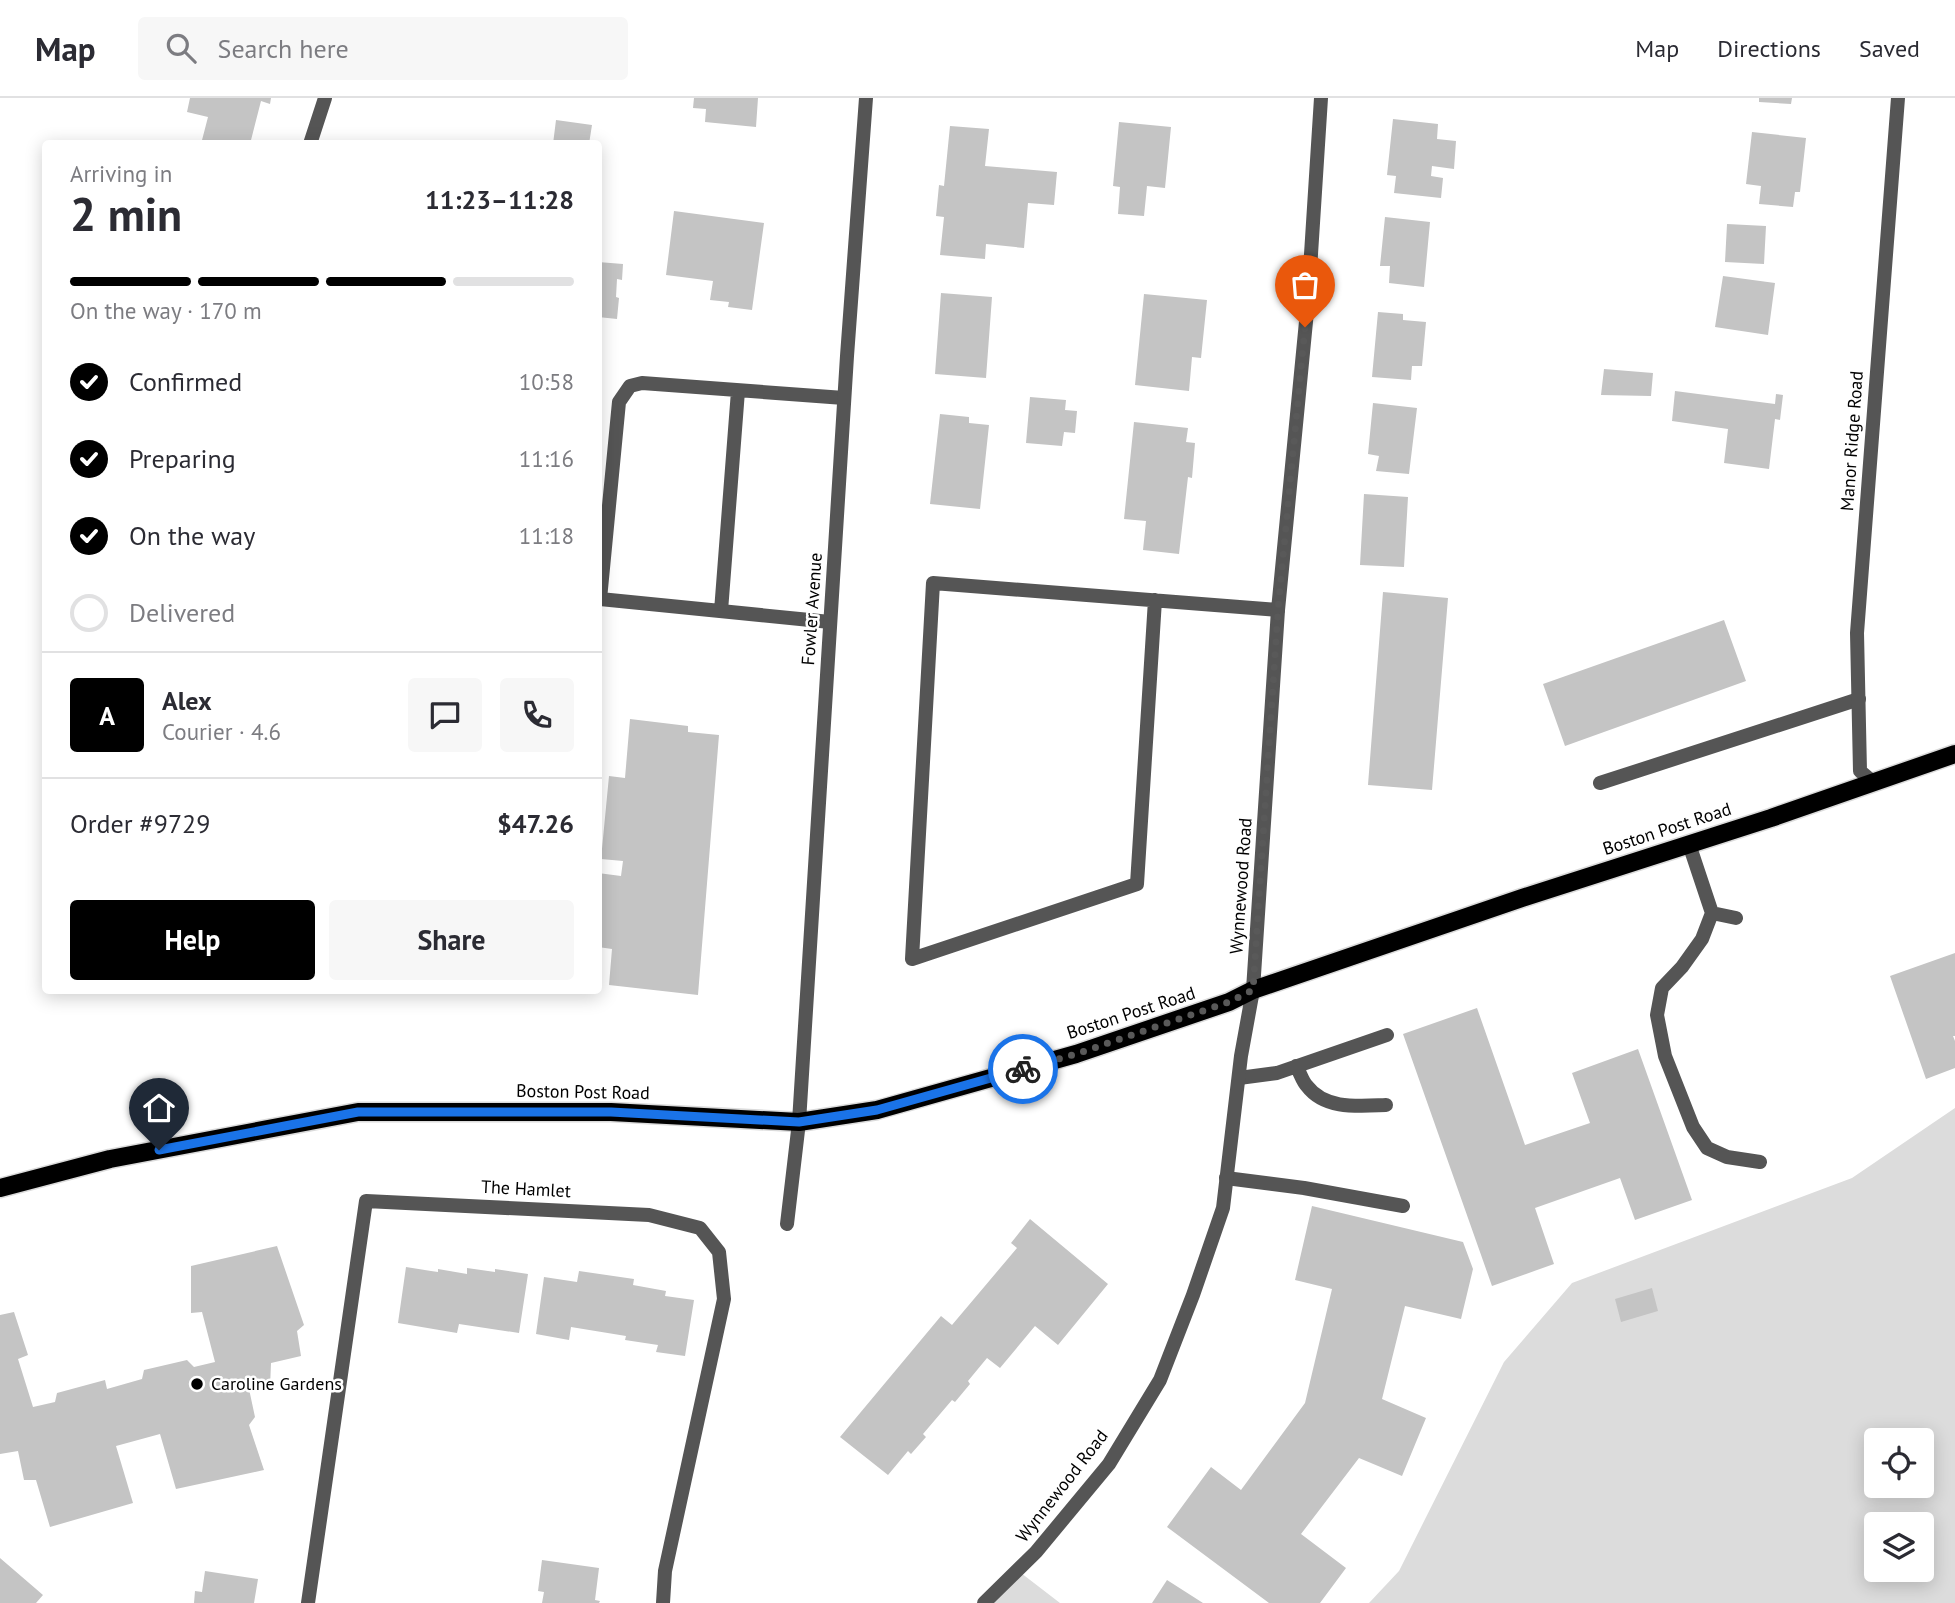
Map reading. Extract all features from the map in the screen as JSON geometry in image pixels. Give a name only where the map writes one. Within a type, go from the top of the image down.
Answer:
[{"type":"main road","name":"Boston Post Road","points":[[0,1188],[110,1159],[358,1112],[611,1112],[799,1122],[877,1110],[1076,1054],[1522,898],[1771,818],[1955,754]]},
{"type":"street","points":[[311,140],[325,98]]},
{"type":"street","name":"Fowler Avenue","points":[[787,1224],[799,1122],[844,398],[866,98]]},
{"type":"street","name":"Wynnewood Road","points":[[984,1603],[1036,1552],[1109,1464],[1160,1380],[1223,1208],[1253,990],[1278,610],[1308,301],[1321,98]]},
{"type":"street","name":"Manor Ridge Road","points":[[1873,782],[1860,771],[1857,633],[1898,98]]},
{"type":"street","points":[[602,570],[619,402],[630,386],[642,383],[844,398]]},
{"type":"street","points":[[721,611],[738,391]]},
{"type":"street","points":[[1155,600],[1136,884],[912,959],[933,583],[1155,600],[1278,610]]},
{"type":"street","points":[[602,600],[830,622]]},
{"type":"street","points":[[1600,783],[1859,699]]},
{"type":"street","points":[[1689,844],[1712,913],[1702,939],[1682,967],[1662,988],[1657,1016],[1665,1056],[1693,1128],[1707,1148],[1727,1157],[1760,1162]]},
{"type":"street","points":[[1712,913],[1736,918]]},
{"type":"street","points":[[1239,1078],[1277,1073],[1387,1035]]},
{"type":"street","points":[[1296,1066],[1307,1087],[1324,1101],[1351,1106],[1386,1105]]},
{"type":"street","points":[[1226,1178],[1304,1188],[1403,1206]]},
{"type":"street","name":"The Hamlet","points":[[308,1603],[366,1201],[649,1214],[700,1227],[719,1252],[724,1299],[665,1571],[663,1603]]},
{"type":"shaded area","points":[[1955,1108],[1955,1603],[1369,1603],[1399,1571],[1504,1362],[1572,1283],[1852,1178]]},
{"type":"shaded area","points":[[1021,1573],[1060,1603],[990,1603]]},
{"type":"building","points":[[190,98],[271,98],[270,104],[261,101],[251,140],[202,140],[208,117],[187,112]]},
{"type":"building","points":[[694,98],[758,98],[756,127],[705,122],[706,109],[693,108]]},
{"type":"building","points":[[1759,98],[1792,98],[1791,104],[1759,102]]},
{"type":"building","points":[[1393,119],[1438,124],[1437,139],[1456,141],[1454,169],[1432,166],[1431,176],[1443,178],[1441,198],[1394,193],[1396,176],[1387,175]]},
{"type":"building","points":[[556,120],[592,125],[590,140],[554,140]]},
{"type":"building","points":[[1119,122],[1171,127],[1165,188],[1147,186],[1144,216],[1118,214],[1120,187],[1113,186]]},
{"type":"building","points":[[950,126],[989,129],[985,166],[1057,172],[1054,205],[1028,203],[1024,248],[986,244],[985,259],[940,255],[944,217],[936,216],[939,185],[944,186]]},
{"type":"building","points":[[1752,132],[1806,138],[1800,192],[1795,192],[1793,207],[1759,204],[1761,186],[1746,184]]},
{"type":"building","points":[[674,211],[764,223],[752,310],[728,307],[729,302],[710,300],[713,281],[666,275]]},
{"type":"building","points":[[1385,217],[1430,222],[1424,287],[1389,283],[1390,266],[1380,266]]},
{"type":"building","points":[[1727,224],[1766,226],[1764,264],[1725,262]]},
{"type":"building","points":[[602,262],[623,264],[622,280],[617,279],[617,319],[602,317]]},
{"type":"building","points":[[1723,276],[1775,283],[1768,335],[1715,327]]},
{"type":"building","points":[[941,293],[992,297],[986,378],[935,374]]},
{"type":"building","points":[[1144,294],[1207,300],[1201,358],[1192,357],[1189,391],[1135,385]]},
{"type":"building","points":[[1378,312],[1403,314],[1403,320],[1426,322],[1422,366],[1412,366],[1411,380],[1372,377]]},
{"type":"building","points":[[1604,369],[1653,373],[1651,396],[1601,395]]},
{"type":"building","points":[[1675,391],[1775,404],[1776,394],[1783,395],[1780,420],[1775,419],[1769,469],[1724,463],[1728,429],[1672,421]]},
{"type":"building","points":[[1030,397],[1066,400],[1065,410],[1077,411],[1075,433],[1064,432],[1062,446],[1026,443]]},
{"type":"building","points":[[1373,403],[1417,408],[1409,474],[1376,471],[1379,456],[1368,454]]},
{"type":"building","points":[[940,414],[969,417],[969,423],[989,425],[980,509],[930,504]]},
{"type":"building","points":[[1134,422],[1188,428],[1186,442],[1195,443],[1179,554],[1143,550],[1146,521],[1124,519]]},
{"type":"building","points":[[1364,494],[1408,497],[1404,567],[1360,565]]},
{"type":"building","points":[[1383,592],[1448,598],[1432,790],[1368,785]]},
{"type":"building","points":[[1724,620],[1746,681],[1565,746],[1543,684]]},
{"type":"building","points":[[630,719],[688,726],[688,732],[719,735],[698,995],[609,985],[612,949],[602,948],[602,874],[621,876],[623,861],[602,859],[602,849],[609,776],[625,778]]},
{"type":"building","points":[[1955,953],[1955,1068],[1926,1079],[1890,976]]},
{"type":"building","points":[[1477,1008],[1525,1145],[1590,1123],[1572,1073],[1638,1049],[1692,1200],[1635,1220],[1620,1178],[1535,1208],[1554,1264],[1492,1286],[1403,1034]]},
{"type":"building","points":[[1312,1206],[1463,1242],[1473,1269],[1461,1319],[1405,1306],[1382,1399],[1426,1418],[1402,1476],[1359,1458],[1301,1534],[1346,1568],[1320,1603],[1269,1603],[1167,1527],[1211,1467],[1241,1490],[1305,1403],[1332,1289],[1295,1280]]},
{"type":"building","points":[[1030,1219],[1108,1284],[1058,1345],[1035,1326],[1000,1368],[987,1358],[955,1402],[952,1400],[923,1434],[926,1437],[911,1454],[908,1451],[888,1475],[840,1437],[941,1316],[952,1325],[1017,1248],[1011,1243]]},
{"type":"building","name":"Caroline Gardens","points":[[277,1246],[304,1325],[297,1331],[301,1356],[271,1363],[270,1388],[249,1389],[255,1417],[249,1425],[264,1470],[176,1489],[160,1434],[116,1446],[133,1503],[50,1527],[36,1480],[24,1480],[18,1451],[0,1454],[0,1315],[14,1312],[28,1355],[18,1359],[33,1407],[55,1402],[57,1393],[105,1380],[107,1389],[142,1379],[144,1370],[187,1360],[194,1367],[215,1362],[202,1312],[191,1313],[191,1266]]},
{"type":"building","points":[[406,1267],[467,1274],[467,1268],[528,1274],[519,1333],[459,1324],[457,1333],[398,1323]]},
{"type":"building","points":[[579,1271],[634,1279],[633,1285],[666,1291],[665,1296],[694,1300],[685,1356],[656,1352],[658,1345],[625,1340],[626,1336],[571,1327],[569,1340],[536,1334],[544,1277],[577,1282]]},
{"type":"building","points":[[1652,1288],[1658,1311],[1621,1322],[1615,1299]]},
{"type":"building","points":[[0,1558],[43,1595],[36,1603],[0,1603]]},
{"type":"building","points":[[542,1560],[599,1568],[595,1600],[600,1601],[599,1603],[542,1603],[544,1592],[538,1591]]},
{"type":"building","points":[[205,1571],[258,1579],[254,1603],[194,1603],[195,1591],[202,1592]]},
{"type":"building","points":[[1167,1580],[1203,1603],[1152,1603]]},
{"type":"way so far","points":[[1023,1069],[1076,1054],[1229,1002],[1253,990],[1278,610],[1305,327]]},
{"type":"place","name":"Caroline Gardens","points":[[197,1384]]},
{"type":"route","points":[[159,1150],[358,1112],[611,1112],[799,1122],[877,1110],[1023,1069]]}]
